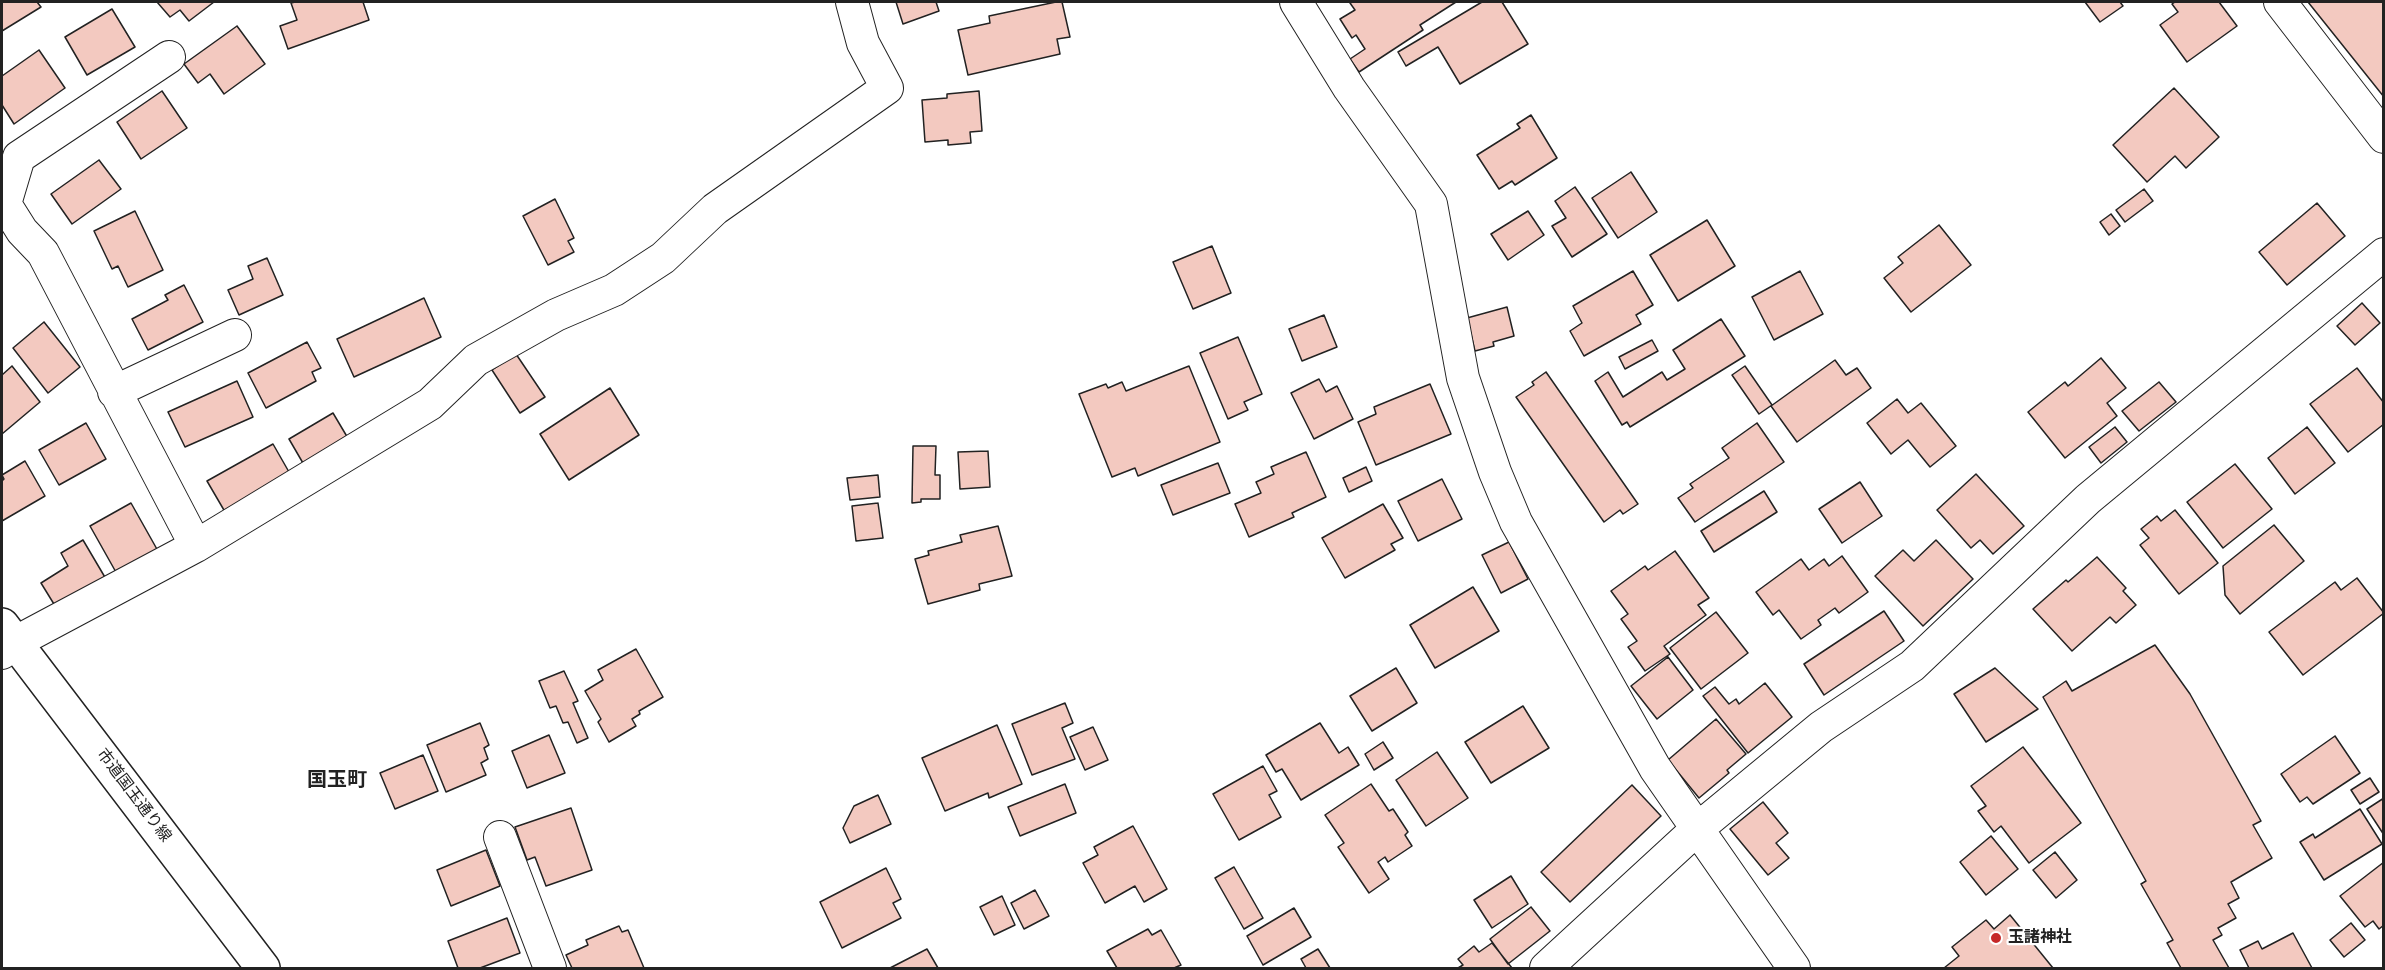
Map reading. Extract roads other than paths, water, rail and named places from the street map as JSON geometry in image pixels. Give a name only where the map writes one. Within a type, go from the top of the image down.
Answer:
[{"type":"street","points":[[6,640],[196,546],[430,404],[476,360],[556,315],[614,290],[663,258],[715,209],[887,88],[863,43],[852,2]]},
{"type":"street","points":[[1296,2],[1348,88],[1431,204],[1463,378],[1495,472],[1516,522],[1655,768],[1794,969]]},
{"type":"street","points":[[2280,2],[2384,137]]},
{"type":"street","points":[[169,57],[19,158],[5,204],[22,231],[43,253],[196,546]]},
{"type":"street","points":[[1546,969],[1696,830],[1821,728],[1912,666],[2088,499],[2384,254]]},
{"type":"street","points":[[114,392],[235,335]]},
{"type":"street","name":"市道国玉通り線","points":[[6,640],[263,969]]},
{"type":"street","points":[[500,837],[550,969]]},
{"type":"place","name":"玉諸神社","points":[[1996,938]]},
{"type":"district","name":"国玉町","points":[[337,782]]}]
